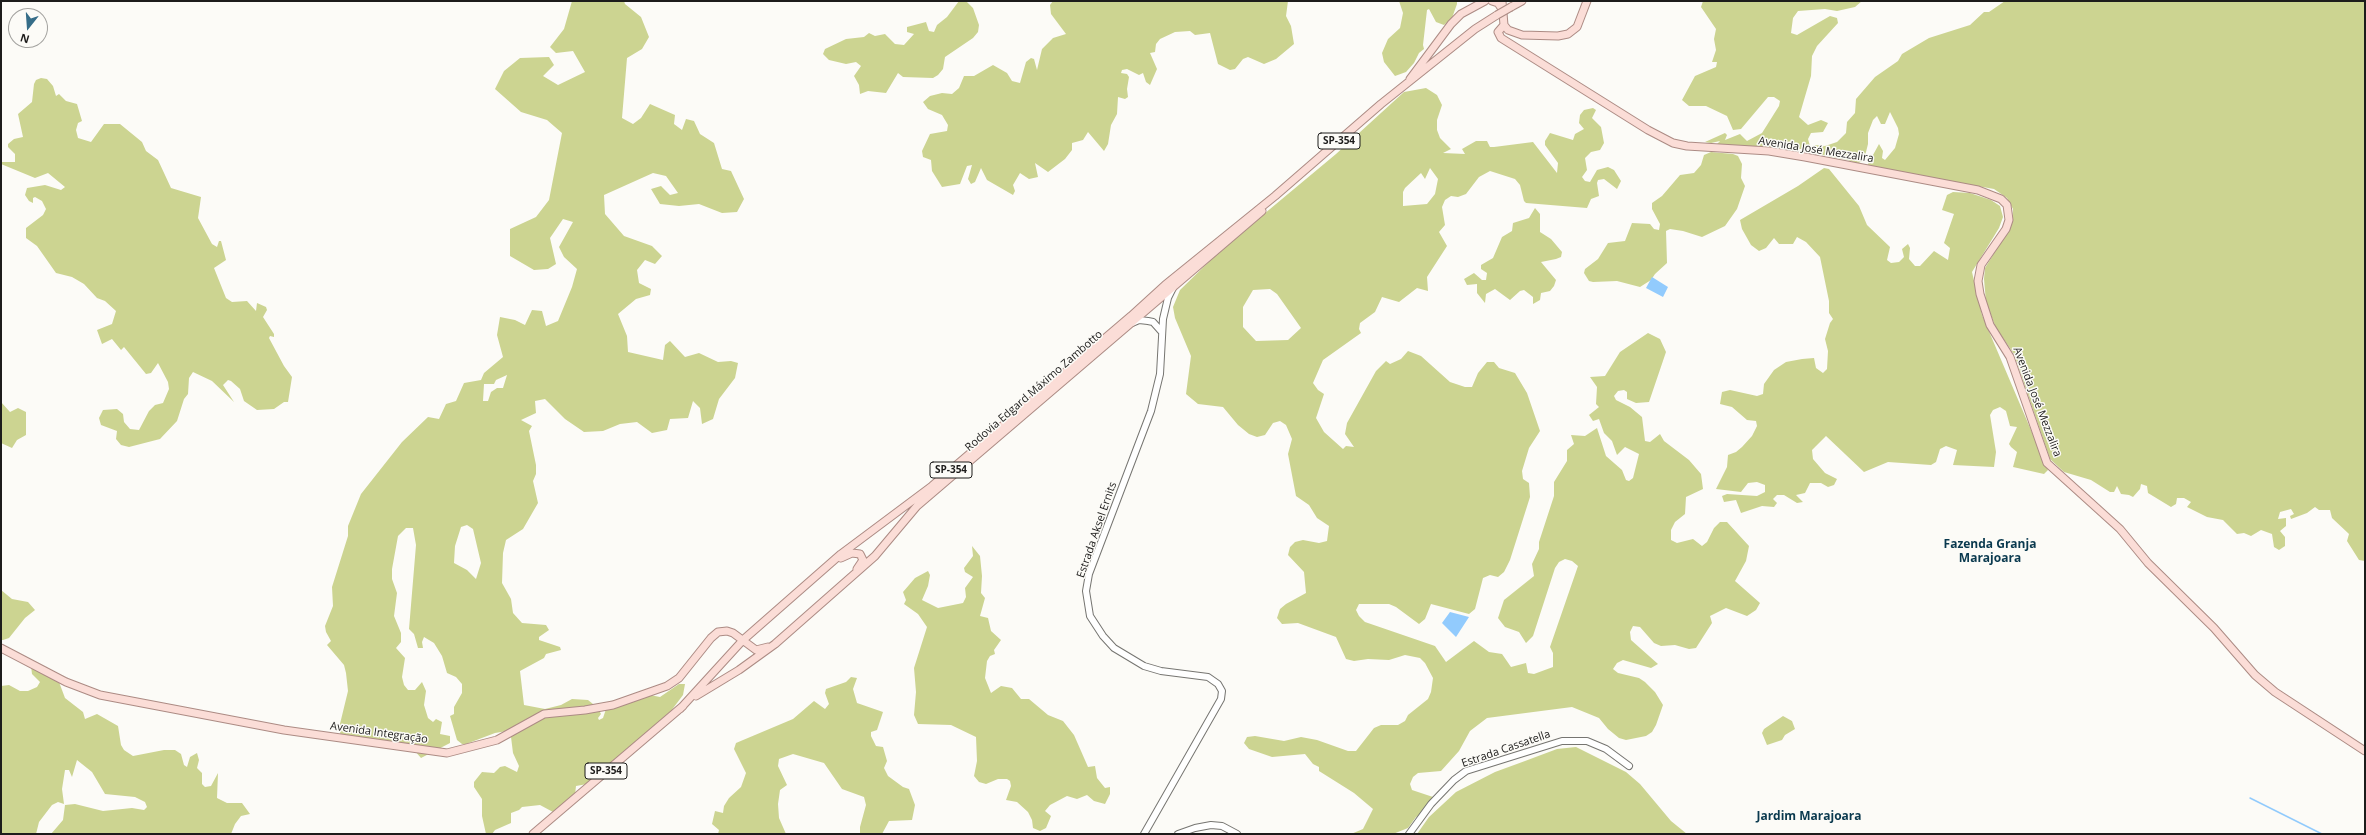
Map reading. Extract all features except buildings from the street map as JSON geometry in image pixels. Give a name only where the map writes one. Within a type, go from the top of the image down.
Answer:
[{"type":"main road","points":[[1492,1],[1498,4],[1499,12],[1504,25],[1508,30],[1522,35],[1558,36],[1568,34],[1577,27],[1587,1]]},
{"type":"main road","points":[[1499,12],[1502,1]]},
{"type":"main road","name":"Rodovia Edgard Máximo Zambotto","points":[[680,709],[742,640],[841,554],[932,486],[1165,285],[1275,196],[1475,29],[1499,12],[1522,1]]},
{"type":"main road","points":[[1579,1],[1582,6],[1582,16]]},
{"type":"main road","points":[[1404,87],[1451,24],[1462,14],[1484,2]]},
{"type":"main road","name":"Avenida José Mezzalira","points":[[1504,25],[1498,32],[1501,38],[1660,137],[1673,143],[1687,146],[1769,151],[1805,157],[1978,190],[2001,198],[2007,205],[2009,220],[2006,229],[1981,265],[1978,281],[1980,294],[1990,324],[2010,357],[2047,463],[2120,529],[2148,563],[2214,628],[2255,675],[2275,692],[2365,751]]},
{"type":"main road","name":"Rodovia Edgard Máximo Zambotto","points":[[533,834],[703,690],[739,670],[775,644],[875,556],[917,506],[1253,220],[1275,196]]},
{"type":"main road","points":[[828,566],[852,553],[860,554],[862,557],[862,563],[849,578]]},
{"type":"main road","name":"Avenida Integração","points":[[1,648],[70,684],[100,695],[284,730],[446,753],[497,740],[544,714],[585,710],[613,705],[667,686],[679,678],[716,633],[724,631],[733,634]]},
{"type":"main road","points":[[733,634],[749,634]]},
{"type":"main road","points":[[733,634],[756,650],[775,644]]},
{"type":"main road","points":[[733,634],[733,650]]},
{"type":"street","name":"Estrada Aksel Ernits","points":[[1145,833],[1223,695],[1220,685],[1208,677],[1176,673],[1144,666],[1114,648],[1095,625],[1090,616],[1086,599],[1090,574],[1156,394],[1160,374],[1161,331],[1165,309],[1176,284]]},
{"type":"street","points":[[1129,325],[1139,320],[1148,321],[1153,322],[1161,331]]},
{"type":"street","name":"Estrada Cassatella","points":[[1410,834],[1431,804],[1454,780],[1466,771],[1562,741],[1587,741],[1606,749],[1629,766]]},
{"type":"street","points":[[1178,834],[1195,828],[1211,825],[1222,826],[1237,834]]},
{"type":"green space","points":[[572,1],[624,1],[625,4],[641,17],[649,37],[642,49],[627,58],[622,118],[633,124],[641,118],[650,104],[675,115],[674,124],[682,130],[686,119],[694,121],[700,134],[714,143],[722,169],[731,171],[744,199],[737,212],[722,213],[699,204],[679,206],[660,204],[651,189],[661,186],[670,195],[678,193],[666,176],[653,173],[604,195],[605,214],[624,236],[652,246],[662,256],[655,264],[645,260],[637,270],[639,283],[651,289],[650,295],[636,299],[618,314],[627,336],[628,352],[663,360],[665,345],[670,341],[685,357],[699,353],[718,362],[731,361],[738,363],[735,378],[719,399],[713,419],[702,424],[700,408],[693,401],[688,418],[670,419],[667,430],[652,433],[637,422],[620,424],[603,431],[584,432],[565,419],[545,399],[535,401],[536,413],[521,420],[532,426],[529,431],[536,465],[536,474],[533,481],[538,503],[523,529],[506,540],[503,553],[502,583],[511,599],[513,613],[522,623],[546,625],[549,630],[539,637],[539,640],[560,647],[561,650],[546,654],[544,658],[520,671],[524,705],[545,709],[561,705],[572,699],[588,700],[598,708],[601,714],[598,718],[599,720],[603,718],[606,709],[650,695],[660,697],[679,684],[685,684],[683,695],[671,711],[587,784],[576,786],[575,795],[553,812],[540,805],[522,807],[511,813],[511,823],[495,830],[492,834],[486,834],[482,816],[482,799],[474,787],[474,782],[482,772],[494,773],[500,767],[505,766],[517,772],[519,766],[513,753],[511,737],[507,731],[495,733],[466,744],[462,744],[457,740],[450,716],[454,714],[454,707],[462,693],[462,684],[456,677],[447,673],[442,656],[434,643],[424,637],[422,642],[423,648],[418,648],[414,634],[409,629],[416,545],[413,528],[406,528],[398,536],[392,569],[392,579],[397,593],[394,616],[401,633],[401,642],[396,648],[405,658],[402,677],[404,685],[408,690],[415,690],[422,682],[426,691],[424,705],[428,718],[433,722],[436,719],[442,722],[440,734],[450,736],[450,743],[421,758],[414,750],[341,737],[339,728],[348,691],[346,673],[344,665],[327,645],[331,641],[326,632],[325,626],[333,606],[332,587],[348,536],[348,526],[361,494],[402,442],[428,417],[439,419],[446,404],[456,401],[464,383],[481,380],[484,373],[503,357],[497,335],[500,317],[515,320],[525,325],[532,310],[542,311],[546,326],[558,321],[572,287],[577,269],[564,257],[559,247],[573,222],[563,219],[550,238],[556,264],[548,269],[534,270],[510,256],[510,229],[536,217],[549,200],[562,133],[547,120],[521,112],[495,89],[504,71],[520,58],[549,57],[554,65],[543,76],[558,85],[585,72],[573,51],[556,53],[550,47],[564,29]],"holes":[[[507,375],[503,388],[497,388],[491,392],[488,401],[483,401],[484,384],[494,384],[496,380]],[[467,525],[473,529],[481,563],[476,579],[467,570],[454,563],[455,546],[461,527]]]},
{"type":"green space","points":[[959,1],[966,1],[973,8],[979,25],[978,32],[973,38],[945,57],[943,69],[933,78],[903,77],[898,73],[886,93],[868,91],[860,94],[859,85],[854,76],[861,66],[856,62],[846,64],[829,60],[823,54],[825,49],[846,39],[864,37],[869,33],[875,36],[885,34],[895,44],[904,45],[914,34],[907,32],[907,27],[926,22],[929,31],[934,32],[937,25],[947,17]]},
{"type":"green space","points":[[1053,1],[1288,1],[1286,16],[1291,26],[1294,44],[1276,59],[1264,64],[1248,57],[1243,59],[1235,69],[1230,70],[1218,64],[1210,33],[1195,35],[1190,31],[1175,32],[1160,39],[1156,44],[1155,52],[1150,53],[1157,69],[1150,85],[1146,82],[1143,73],[1139,75],[1127,69],[1122,70],[1121,73],[1127,74],[1129,77],[1127,89],[1128,97],[1125,99],[1118,97],[1117,114],[1111,125],[1108,144],[1104,151],[1088,132],[1083,140],[1072,143],[1072,150],[1065,159],[1048,172],[1035,163],[1038,177],[1029,179],[1020,173],[1013,185],[1015,191],[1013,195],[987,180],[981,168],[975,182],[971,184],[968,179],[972,165],[967,166],[960,184],[942,187],[932,171],[931,160],[923,157],[922,151],[930,134],[947,131],[948,125],[942,115],[928,109],[923,102],[930,96],[942,93],[952,94],[959,88],[964,76],[974,76],[993,65],[1007,73],[1012,81],[1020,83],[1026,62],[1031,58],[1034,59],[1037,70],[1042,49],[1053,38],[1066,34],[1051,14],[1050,5]]},
{"type":"green space","points":[[1399,1],[1457,1],[1457,4],[1452,18],[1444,25],[1436,22],[1429,9],[1427,10],[1423,45],[1424,49],[1419,53],[1414,63],[1406,72],[1395,76],[1384,62],[1382,53],[1388,39],[1400,28],[1403,13]]},
{"type":"green space","points":[[1703,1],[1862,1],[1855,7],[1837,11],[1825,9],[1798,11],[1793,18],[1791,33],[1797,35],[1830,16],[1837,18],[1838,23],[1817,46],[1812,56],[1811,76],[1799,117],[1808,125],[1821,120],[1828,123],[1823,132],[1811,133],[1808,139],[1810,146],[1802,149],[1726,147],[1717,144],[1720,141],[1711,143],[1705,142],[1725,133],[1727,135],[1725,140],[1740,134],[1747,141],[1762,133],[1779,106],[1780,101],[1774,97],[1768,97],[1741,129],[1733,130],[1727,116],[1706,106],[1689,106],[1682,100],[1695,76],[1716,67],[1717,62],[1712,62],[1716,50],[1714,39],[1716,29],[1701,7]]},
{"type":"green space","points":[[2005,1],[2365,1],[2365,561],[2359,560],[2347,541],[2349,534],[2332,518],[2330,510],[2319,510],[2315,507],[2307,513],[2291,519],[2290,516],[2294,514],[2291,509],[2280,512],[2278,519],[2286,518],[2286,526],[2280,531],[2285,537],[2285,546],[2279,550],[2274,547],[2272,534],[2261,530],[2251,536],[2244,533],[2237,534],[2223,520],[2207,517],[2187,507],[2191,502],[2184,498],[2177,498],[2176,504],[2171,507],[2148,493],[2147,486],[2141,484],[2140,489],[2133,497],[2121,494],[2117,486],[2114,492],[2110,492],[2091,480],[2064,472],[2050,459],[2014,354],[1996,328],[1986,302],[1984,279],[1985,268],[2012,224],[2013,209],[2007,198],[1994,189],[1867,166],[1879,144],[1883,151],[1882,158],[1885,160],[1895,148],[1899,134],[1898,128],[1890,112],[1885,124],[1881,124],[1877,116],[1873,120],[1868,133],[1868,144],[1864,160],[1857,164],[1848,160],[1813,153],[1815,145],[1825,146],[1837,142],[1846,133],[1847,122],[1855,113],[1856,99],[1875,77],[1898,61],[1902,54],[1929,38],[1970,25],[1984,12],[1989,12]]},
{"type":"green space","points":[[41,78],[47,79],[53,86],[56,96],[59,94],[66,101],[77,104],[82,121],[78,123],[76,130],[78,138],[91,142],[104,124],[120,124],[142,142],[146,151],[158,160],[171,188],[201,197],[198,218],[212,244],[217,247],[219,241],[221,241],[226,260],[214,268],[226,298],[232,302],[247,301],[256,311],[257,303],[266,307],[267,310],[263,317],[274,334],[274,337],[270,336],[269,338],[284,366],[292,377],[288,402],[284,402],[274,409],[257,410],[244,401],[240,389],[231,381],[228,380],[223,385],[234,402],[212,381],[193,372],[189,378],[188,394],[184,399],[177,421],[160,439],[129,447],[121,445],[116,439],[117,431],[101,425],[99,418],[103,410],[117,409],[123,414],[124,422],[130,429],[139,430],[149,411],[155,405],[163,403],[169,389],[168,382],[158,363],[151,373],[146,374],[124,347],[121,350],[112,339],[102,344],[97,330],[112,324],[116,311],[105,301],[97,298],[84,284],[72,277],[56,273],[37,246],[26,238],[26,228],[43,215],[46,209],[42,201],[35,197],[33,198],[33,203],[29,201],[25,195],[27,188],[45,185],[61,190],[65,187],[48,173],[35,178],[1,164],[1,162],[15,162],[15,154],[8,147],[8,144],[14,139],[23,137],[18,114],[32,102],[34,84],[36,80]]},
{"type":"green space","points":[[1426,88],[1437,95],[1442,105],[1437,120],[1437,130],[1440,138],[1451,149],[1443,153],[1465,154],[1462,149],[1476,141],[1487,141],[1490,147],[1533,142],[1557,173],[1558,163],[1545,145],[1545,141],[1550,133],[1573,140],[1575,134],[1584,129],[1579,123],[1580,115],[1584,110],[1593,108],[1596,110],[1592,118],[1601,127],[1604,143],[1600,150],[1591,152],[1585,158],[1587,170],[1582,177],[1585,181],[1590,182],[1597,170],[1608,167],[1614,170],[1621,181],[1617,189],[1604,179],[1598,180],[1599,196],[1591,199],[1587,208],[1526,203],[1524,201],[1520,185],[1515,179],[1490,171],[1479,177],[1466,194],[1458,197],[1451,196],[1445,200],[1442,207],[1445,225],[1439,232],[1447,246],[1427,277],[1428,291],[1417,288],[1399,302],[1382,297],[1375,312],[1360,323],[1359,329],[1361,333],[1323,360],[1313,383],[1318,390],[1324,394],[1316,418],[1324,432],[1343,449],[1346,446],[1354,447],[1345,434],[1347,423],[1376,371],[1386,361],[1390,364],[1401,359],[1408,351],[1421,356],[1450,382],[1465,387],[1472,387],[1478,373],[1487,362],[1494,362],[1499,368],[1515,373],[1527,393],[1540,431],[1529,448],[1522,471],[1523,479],[1529,483],[1530,497],[1510,560],[1504,572],[1498,577],[1490,575],[1483,578],[1475,609],[1469,614],[1431,604],[1425,619],[1419,624],[1396,607],[1389,604],[1359,604],[1356,610],[1359,616],[1365,622],[1435,646],[1446,662],[1474,641],[1489,652],[1502,654],[1511,667],[1526,663],[1528,673],[1534,674],[1553,667],[1553,653],[1550,647],[1578,566],[1572,561],[1565,559],[1559,562],[1555,568],[1533,636],[1526,643],[1519,632],[1505,627],[1498,618],[1504,600],[1534,576],[1532,564],[1539,549],[1539,542],[1554,496],[1554,482],[1567,461],[1567,450],[1574,444],[1571,435],[1585,436],[1597,428],[1606,456],[1622,470],[1626,480],[1629,481],[1633,478],[1639,454],[1625,447],[1617,455],[1612,441],[1604,433],[1599,419],[1593,421],[1589,415],[1599,407],[1596,404],[1597,387],[1590,377],[1605,376],[1620,352],[1648,333],[1660,339],[1666,352],[1649,402],[1636,403],[1627,399],[1627,392],[1624,390],[1618,391],[1614,396],[1616,400],[1630,407],[1642,417],[1645,441],[1650,442],[1660,434],[1664,441],[1689,460],[1701,474],[1703,489],[1686,497],[1685,514],[1675,522],[1671,530],[1671,540],[1677,543],[1693,539],[1702,546],[1707,542],[1714,528],[1720,522],[1727,522],[1749,546],[1746,561],[1735,581],[1760,603],[1756,610],[1747,616],[1726,608],[1710,616],[1712,623],[1696,648],[1689,649],[1675,645],[1661,646],[1654,643],[1640,627],[1633,626],[1630,632],[1631,640],[1658,664],[1651,668],[1623,660],[1617,663],[1613,669],[1618,673],[1639,678],[1645,682],[1655,692],[1663,705],[1656,725],[1652,732],[1646,736],[1626,740],[1619,738],[1608,729],[1599,718],[1572,707],[1487,718],[1470,731],[1459,751],[1441,771],[1418,773],[1413,777],[1410,784],[1412,790],[1436,798],[1420,815],[1416,817],[1408,828],[1393,834],[1351,834],[1363,829],[1373,809],[1354,793],[1319,771],[1319,767],[1313,764],[1305,754],[1272,757],[1249,749],[1244,743],[1247,737],[1255,736],[1284,741],[1301,737],[1317,740],[1348,751],[1356,751],[1374,728],[1381,725],[1398,725],[1405,721],[1408,715],[1428,699],[1431,692],[1433,678],[1425,663],[1420,658],[1405,655],[1389,660],[1368,659],[1354,661],[1346,659],[1336,637],[1298,623],[1282,624],[1277,618],[1280,609],[1306,593],[1304,572],[1288,555],[1290,547],[1295,542],[1303,540],[1319,543],[1327,541],[1329,526],[1317,518],[1309,505],[1296,496],[1288,454],[1292,439],[1286,425],[1280,421],[1273,423],[1265,435],[1257,437],[1249,434],[1238,425],[1223,407],[1198,404],[1186,394],[1191,356],[1175,318],[1173,307],[1180,290],[1222,249],[1336,154],[1404,92]],"holes":[[[1430,168],[1438,179],[1435,194],[1427,204],[1403,206],[1403,192],[1405,188],[1421,173],[1425,179]],[[1270,289],[1277,294],[1301,328],[1288,340],[1256,341],[1243,327],[1243,307],[1253,290]]]},
{"type":"green space","points":[[1711,152],[1733,154],[1738,156],[1742,164],[1741,178],[1745,186],[1737,209],[1725,226],[1702,237],[1683,231],[1670,229],[1666,231],[1667,263],[1651,280],[1640,287],[1617,281],[1589,281],[1584,273],[1585,269],[1598,259],[1608,243],[1625,241],[1632,223],[1650,224],[1654,229],[1659,230],[1660,224],[1652,209],[1652,203],[1662,196],[1680,175],[1694,173],[1701,165],[1704,155]]},
{"type":"green space","points":[[1824,168],[1829,169],[1859,206],[1867,225],[1890,247],[1887,260],[1891,263],[1899,262],[1904,257],[1902,249],[1908,244],[1910,248],[1909,259],[1915,266],[1920,266],[1934,251],[1948,260],[1950,248],[1944,243],[1954,214],[1942,210],[1947,195],[1953,192],[1970,193],[1991,200],[2000,206],[2003,217],[1999,228],[1972,272],[1982,315],[2048,470],[2044,474],[2013,467],[2017,452],[2009,444],[2017,427],[2010,426],[2006,411],[2000,407],[1993,410],[1990,415],[1996,452],[1994,467],[1953,465],[1957,450],[1946,446],[1940,449],[1936,462],[1931,465],[1888,462],[1864,472],[1826,436],[1812,450],[1813,459],[1825,473],[1837,479],[1834,485],[1828,487],[1821,483],[1810,483],[1805,493],[1796,495],[1803,502],[1797,503],[1784,495],[1777,495],[1773,499],[1777,503],[1774,507],[1762,506],[1741,513],[1736,500],[1724,502],[1722,496],[1727,494],[1757,496],[1765,492],[1765,485],[1757,482],[1748,483],[1741,492],[1716,489],[1727,467],[1728,455],[1736,452],[1742,447],[1752,436],[1757,426],[1756,421],[1747,420],[1732,407],[1720,404],[1722,392],[1730,390],[1757,396],[1763,394],[1764,384],[1774,370],[1786,362],[1814,358],[1816,368],[1823,373],[1827,369],[1828,351],[1825,339],[1830,323],[1833,319],[1829,313],[1829,301],[1820,257],[1806,242],[1797,237],[1793,244],[1779,244],[1774,238],[1766,248],[1759,251],[1751,245],[1742,229],[1740,220],[1798,186]]},
{"type":"green space","points":[[1535,208],[1540,214],[1540,232],[1551,239],[1562,252],[1561,257],[1541,262],[1556,280],[1554,286],[1550,291],[1541,293],[1540,300],[1533,304],[1533,297],[1524,290],[1520,291],[1510,300],[1495,289],[1486,294],[1485,303],[1477,293],[1477,284],[1467,285],[1464,279],[1474,273],[1482,280],[1486,280],[1487,273],[1481,269],[1481,265],[1493,258],[1502,237],[1512,231],[1513,223],[1529,218]]},
{"type":"green space","points":[[1,402],[10,412],[18,408],[26,412],[26,435],[17,440],[12,448],[1,443]]},
{"type":"green space","points":[[972,546],[980,556],[982,576],[981,593],[985,598],[980,616],[988,618],[991,631],[1001,640],[994,650],[995,654],[990,656],[987,661],[985,678],[991,693],[1001,686],[1012,688],[1021,699],[1029,699],[1048,715],[1063,721],[1074,735],[1088,767],[1095,766],[1097,778],[1105,788],[1110,787],[1110,794],[1105,804],[1094,801],[1087,795],[1077,799],[1067,796],[1050,805],[1045,811],[1051,816],[1046,828],[1040,831],[1033,828],[1032,820],[1028,812],[1017,802],[1006,800],[1011,786],[1010,781],[1007,779],[998,779],[986,784],[979,782],[974,776],[977,761],[976,737],[951,725],[918,724],[914,715],[916,692],[914,668],[927,627],[918,614],[904,604],[906,600],[903,592],[915,578],[928,571],[930,575],[928,586],[922,600],[938,608],[963,603],[966,597],[965,588],[973,577],[965,572],[964,568],[973,556]]},
{"type":"green space","points":[[1,590],[12,599],[28,602],[35,610],[25,618],[9,638],[3,640],[1,640]]},
{"type":"green space","points":[[31,666],[56,674],[65,698],[83,712],[85,719],[97,714],[118,726],[121,745],[124,750],[133,756],[164,750],[175,750],[181,754],[184,765],[187,767],[190,757],[197,753],[199,760],[197,768],[202,773],[202,784],[205,787],[211,786],[218,773],[217,798],[227,803],[242,803],[250,814],[241,816],[235,824],[231,834],[51,834],[63,820],[65,805],[75,804],[103,811],[132,808],[144,810],[147,807],[145,802],[135,797],[105,794],[92,772],[77,760],[72,777],[69,770],[65,770],[62,789],[64,804],[58,802],[52,805],[39,822],[36,834],[1,834],[1,686],[9,685],[20,691],[28,691],[37,687],[40,682],[32,674]]},
{"type":"green space","points":[[851,677],[857,678],[853,689],[857,703],[883,712],[877,730],[871,732],[871,736],[876,746],[883,747],[887,761],[884,768],[888,776],[903,787],[909,789],[915,805],[912,820],[889,821],[882,834],[860,834],[860,827],[866,805],[864,797],[842,789],[824,763],[793,754],[779,759],[778,766],[787,785],[780,790],[778,804],[779,818],[786,834],[718,834],[719,830],[712,824],[715,811],[723,813],[724,806],[729,798],[741,787],[746,773],[734,749],[736,743],[793,719],[814,701],[825,709],[829,704],[825,693],[826,689],[846,682]]},
{"type":"green space","points":[[1783,716],[1792,721],[1795,729],[1785,735],[1782,740],[1767,745],[1762,733],[1764,729]]},
{"type":"green space","points":[[1576,747],[1626,772],[1640,784],[1671,821],[1687,834],[1417,834],[1429,817],[1456,792],[1495,772],[1557,749]]},
{"type":"water","points":[[1652,277],[1668,287],[1663,297],[1646,288]]},
{"type":"water","points":[[1450,612],[1469,617],[1456,637],[1442,623]]},
{"type":"waterway","points":[[2250,798],[2322,834]]},
{"type":"district","name":"Fazenda Granja Marajoara","points":[[1990,552]]},
{"type":"district","name":"Jardim Marajoara","points":[[1809,817]]}]
